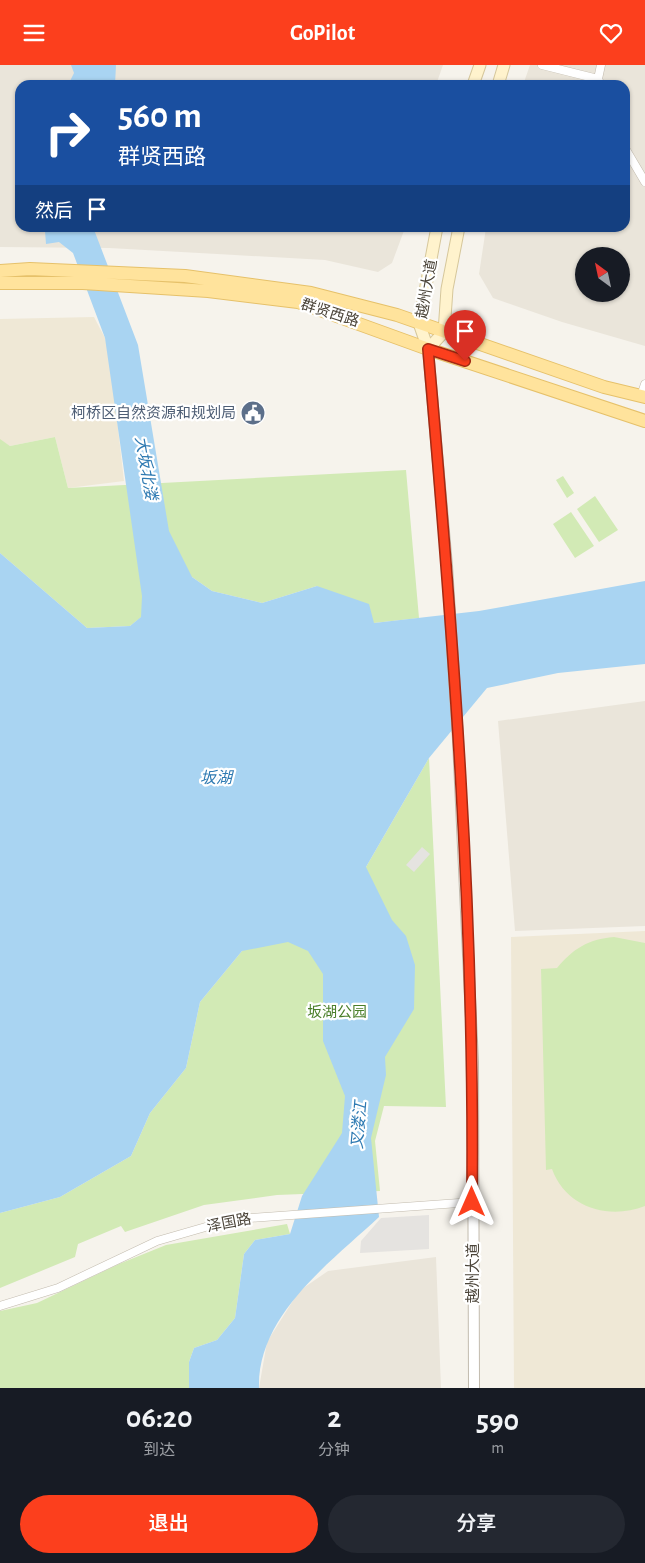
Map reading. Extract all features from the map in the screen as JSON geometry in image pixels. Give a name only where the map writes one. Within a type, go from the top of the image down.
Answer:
[{"type":"main road","points":[[475,80],[480,65]]},
{"type":"main road","points":[[500,80],[504,65]]},
{"type":"main road","name":"越州大道","points":[[436,232],[420,323],[428,349],[444,332],[447,289],[458,232]]},
{"type":"main road","name":"群贤西路","points":[[0,271],[80,277],[118,286],[208,291],[298,302],[428,349],[645,421]]},
{"type":"main road","name":"群贤西路","points":[[0,283],[80,277],[112,272],[185,276],[311,293],[397,315],[586,381],[644,393]]},
{"type":"street","points":[[542,65],[592,80]]},
{"type":"street","points":[[599,80],[601,65]]},
{"type":"street","points":[[630,156],[645,182]]},
{"type":"street","name":"越州大道","points":[[428,349],[447,566],[458,740],[473,1062],[474,1388]]},
{"type":"street","name":"泽国路","points":[[0,1306],[58,1289],[108,1262],[158,1241],[231,1222],[472,1202]]},
{"type":"shaded area","points":[[0,65],[443,65],[438,80],[15,80],[15,232],[404,232],[392,263],[378,272],[325,260],[109,248],[0,247]]},
{"type":"shaded area","points":[[530,65],[645,65],[645,346],[562,322],[493,298],[479,274],[485,232],[630,232],[630,80],[525,80]]},
{"type":"shaded area","points":[[94,317],[105,338],[110,358],[124,481],[68,488],[55,437],[10,446],[0,440],[0,319]]},
{"type":"shaded area","points":[[645,701],[645,926],[515,931],[498,721]]},
{"type":"shaded area","points":[[422,847],[430,854],[414,872],[406,865]]},
{"type":"shaded area","points":[[645,931],[645,1388],[514,1388],[511,937]]},
{"type":"shaded area","points":[[429,1215],[429,1249],[360,1253],[361,1241],[381,1218]]},
{"type":"shaded area","points":[[436,1257],[441,1388],[259,1388],[267,1342],[299,1291],[328,1271]]},
{"type":"green space","points":[[55,437],[68,488],[406,470],[419,618],[374,623],[317,586],[262,603],[212,591],[192,577],[130,626],[87,628],[0,553],[0,439],[10,446]]},
{"type":"green space","points":[[563,476],[574,493],[567,498],[556,480]]},
{"type":"green space","points":[[595,496],[618,530],[599,542],[577,509]]},
{"type":"green space","points":[[571,512],[594,546],[575,558],[553,524]]},
{"type":"green space","name":"坂湖公园","points":[[429,758],[446,1107],[384,1106],[375,1141],[380,1191],[277,1195],[204,1205],[125,1232],[121,1226],[78,1244],[75,1257],[0,1288],[0,1213],[60,1197],[131,1156],[150,1113],[186,1068],[200,1002],[242,951],[366,867]]},
{"type":"green space","points":[[614,937],[645,943],[645,1206],[617,1212],[603,1211],[578,1202],[567,1193],[552,1169],[546,1170],[541,969],[557,968],[569,955],[582,946],[596,940]]},
{"type":"green space","points":[[287,1224],[290,1234],[255,1240],[244,1254],[235,1318],[217,1340],[194,1348],[189,1362],[189,1388],[0,1388],[0,1311],[37,1303],[119,1264],[166,1245]]},
{"type":"water","points":[[71,65],[116,65],[115,80],[70,80],[74,73]]},
{"type":"water","name":"坂湖","points":[[45,232],[95,232],[138,345],[169,531],[192,577],[212,591],[262,603],[317,586],[369,604],[374,623],[479,611],[645,581],[645,664],[558,673],[487,688],[429,758],[366,867],[392,920],[406,936],[415,965],[414,1009],[385,1057],[386,1075],[371,1138],[379,1217],[319,1272],[283,1314],[270,1337],[262,1362],[259,1388],[189,1388],[189,1362],[194,1348],[217,1340],[235,1318],[244,1254],[255,1240],[290,1234],[302,1196],[342,1133],[345,1096],[323,1041],[323,974],[308,951],[288,942],[242,951],[200,1002],[186,1068],[150,1113],[131,1156],[60,1197],[0,1213],[0,553],[87,628],[130,626],[141,617],[142,596],[105,338],[73,253],[59,242],[46,244]]},
{"type":"place","name":"柯桥区自然资源和规划局","points":[[253,413]]},
{"type":"route","points":[[465,361],[428,349],[447,566],[458,740],[473,1062],[472,1202]]},
{"type":"water label","name":"大坂北溇","points":[[146,468]]},
{"type":"water label","name":"叉溇江","points":[[359,1125]]}]
